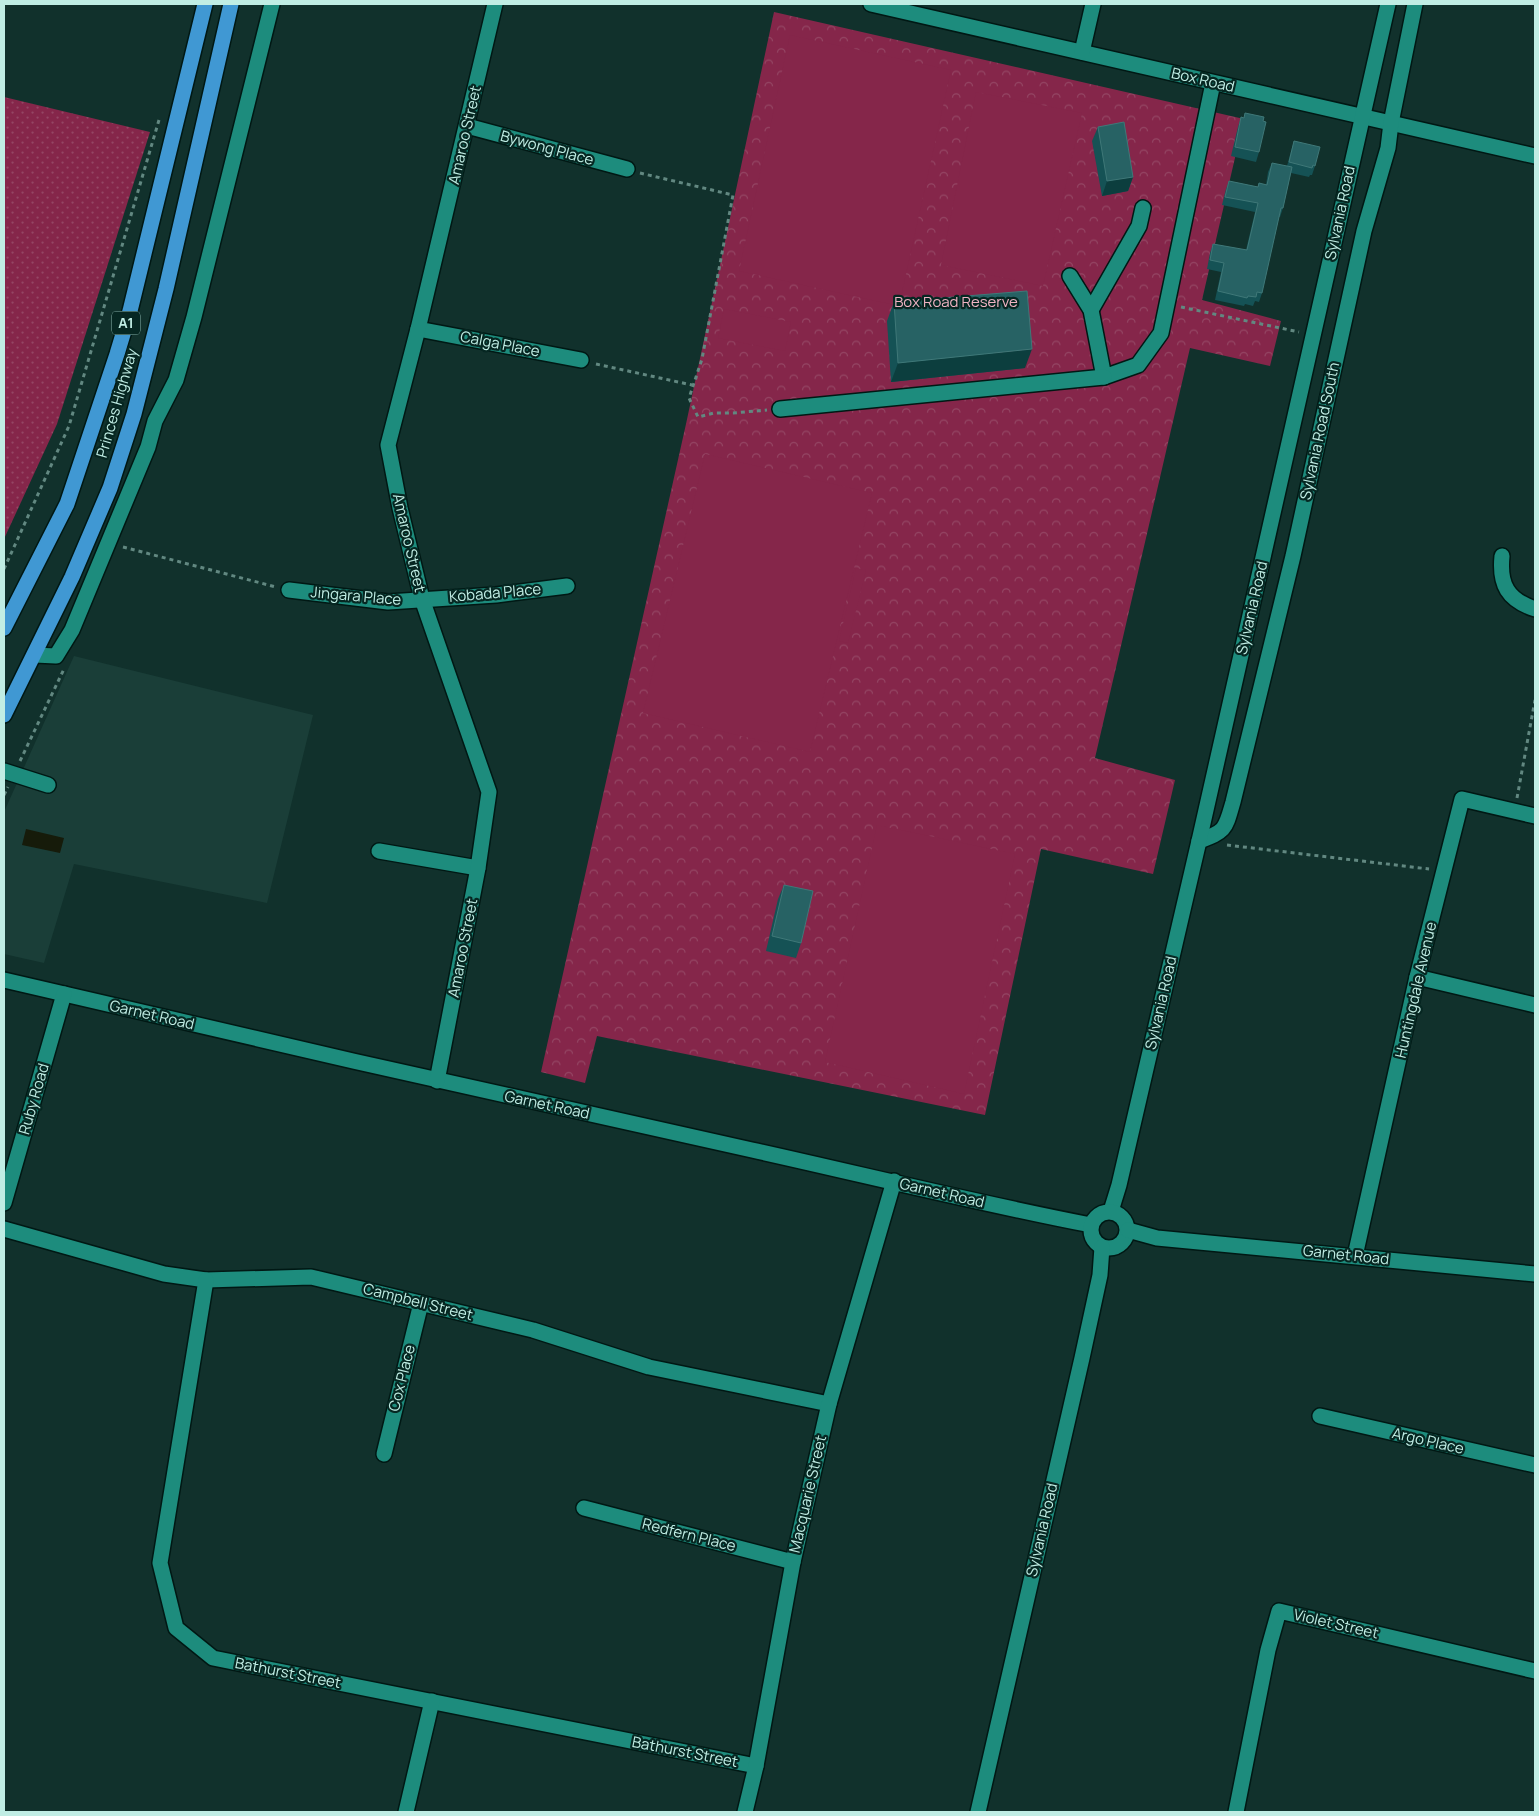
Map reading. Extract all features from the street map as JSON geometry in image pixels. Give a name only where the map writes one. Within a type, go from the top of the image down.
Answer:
[{"type":"highway","name":"Princes Highway","points":[[4,628],[67,504],[117,354],[130,311],[205,4]]},
{"type":"highway","name":"Princes Highway","points":[[4,715],[72,577],[110,488],[134,414],[166,289],[231,4]]},
{"type":"street","points":[[35,654],[56,656],[72,630],[148,447],[156,421],[176,380],[194,317],[272,4]]},
{"type":"street","name":"Amaroo Street","points":[[437,1081],[478,868],[489,792],[422,600],[400,508],[388,445],[418,328],[495,4]]},
{"type":"street","name":"Box Road","points":[[871,4],[1535,156]]},
{"type":"street","points":[[1082,52],[1093,4]]},
{"type":"street","name":"Sylvania Road","points":[[1111,1211],[1119,1185],[1199,841],[1388,4]]},
{"type":"street","name":"Sylvania Road South","points":[[1199,841],[1218,834],[1223,830],[1233,802],[1293,556],[1364,231],[1388,148],[1391,123],[1415,4]]},
{"type":"street","points":[[780,409],[1104,377],[1138,365],[1161,333],[1213,83]]},
{"type":"street","name":"Bywong Place","points":[[467,126],[627,170]]},
{"type":"street","points":[[1091,310],[1139,226],[1143,208]]},
{"type":"street","points":[[1070,276],[1091,310],[1104,377]]},
{"type":"street","name":"Calga Place","points":[[418,328],[581,360]]},
{"type":"street","points":[[134,414],[156,421]]},
{"type":"street","points":[[1502,556],[1502,578],[1509,593],[1523,605],[1535,609]]},
{"type":"street","name":"Kobada Place","points":[[422,600],[496,595],[567,586]]},
{"type":"street","name":"Jingara Place","points":[[289,590],[388,602],[422,600]]},
{"type":"street","points":[[9,773],[48,785]]},
{"type":"street","name":"Huntingdale Avenue","points":[[1355,1256],[1417,978],[1462,799],[1535,816]]},
{"type":"street","points":[[380,851],[478,868]]},
{"type":"street","points":[[1417,978],[1535,1005]]},
{"type":"street","name":"Garnet Road","points":[[4,980],[437,1081],[894,1181],[1023,1212],[1091,1225]]},
{"type":"street","name":"Ruby Road","points":[[4,1203],[64,994]]},
{"type":"street","name":"Macquarie Street","points":[[745,1812],[756,1766],[793,1562],[829,1404],[894,1181]]},
{"type":"street","points":[[1111,1211],[1123,1217],[1128,1230],[1126,1237],[1120,1245],[1114,1248],[1102,1247],[1093,1239],[1091,1225],[1102,1212],[1111,1211]]},
{"type":"street","name":"Campbell Street","points":[[4,1229],[164,1274],[206,1280],[311,1277],[533,1330],[649,1367],[829,1404]]},
{"type":"street","name":"Garnet Road","points":[[1128,1230],[1157,1238],[1535,1274]]},
{"type":"street","name":"Sylvania Road","points":[[978,1812],[1082,1358],[1100,1275],[1102,1247]]},
{"type":"street","name":"Bathurst Street","points":[[206,1280],[160,1563],[176,1628],[213,1658],[756,1766]]},
{"type":"street","name":"Cox Place","points":[[384,1454],[421,1303]]},
{"type":"street","name":"Argo Place","points":[[1320,1416],[1535,1466]]},
{"type":"street","name":"Redfern Place","points":[[584,1508],[793,1562]]},
{"type":"street","name":"Violet Street","points":[[1236,1812],[1268,1650],[1279,1611],[1535,1671]]},
{"type":"street","points":[[406,1812],[432,1701]]},
{"type":"path","points":[[4,569],[69,426],[161,112]]},
{"type":"path","points":[[627,170],[732,195],[702,359],[689,398],[698,417],[714,413],[780,409]]},
{"type":"path","points":[[1168,304],[1314,336]]},
{"type":"path","points":[[581,360],[692,385]]},
{"type":"path","points":[[109,543],[289,590]]},
{"type":"path","points":[[4,795],[9,773],[65,667]]},
{"type":"path","points":[[1514,812],[1535,700]]},
{"type":"path","points":[[1199,841],[1445,871]]},
{"type":"shaded area","points":[[74,656],[313,715],[267,903],[74,864],[44,963],[4,954],[4,812]]},
{"type":"shaded area","points":[[26,829],[64,838],[60,853],[22,845]]},
{"type":"green space","name":"Box Road Reserve","points":[[774,12],[1244,119],[1202,300],[1281,321],[1270,366],[1190,348],[1095,758],[1175,780],[1153,874],[1041,849],[985,1115],[597,1036],[585,1083],[541,1072],[686,424]]},
{"type":"green space","points":[[790,35],[951,70],[899,306],[739,271]]},
{"type":"green space","points":[[976,92],[1082,113],[1043,286],[941,265]]},
{"type":"green space","points":[[4,97],[150,132],[57,424],[4,539]]},
{"type":"green space","points":[[724,309],[791,322],[785,351],[718,338]]},
{"type":"green space","points":[[705,454],[872,493],[810,752],[643,713]]},
{"type":"green space","points":[[856,568],[866,570],[848,643],[839,641]]},
{"type":"green space","points":[[877,825],[1015,854],[964,1094],[825,1062]]},
{"type":"building","points":[[1245,113],[1264,117],[1263,121],[1266,122],[1259,152],[1235,147],[1241,117],[1244,118]]},
{"type":"building","points":[[1124,122],[1133,177],[1107,181],[1098,127]]},
{"type":"building","points":[[1294,141],[1320,147],[1315,166],[1313,165],[1312,168],[1289,162]]},
{"type":"building","points":[[1272,163],[1292,167],[1262,293],[1257,292],[1256,297],[1248,296],[1247,298],[1218,291],[1224,263],[1210,260],[1213,244],[1247,250],[1258,203],[1225,197],[1229,181],[1258,187],[1259,183],[1267,185]]},
{"type":"building","points":[[1027,291],[1032,349],[898,363],[894,302]]},
{"type":"building","points":[[784,885],[813,891],[801,943],[772,936]]}]
